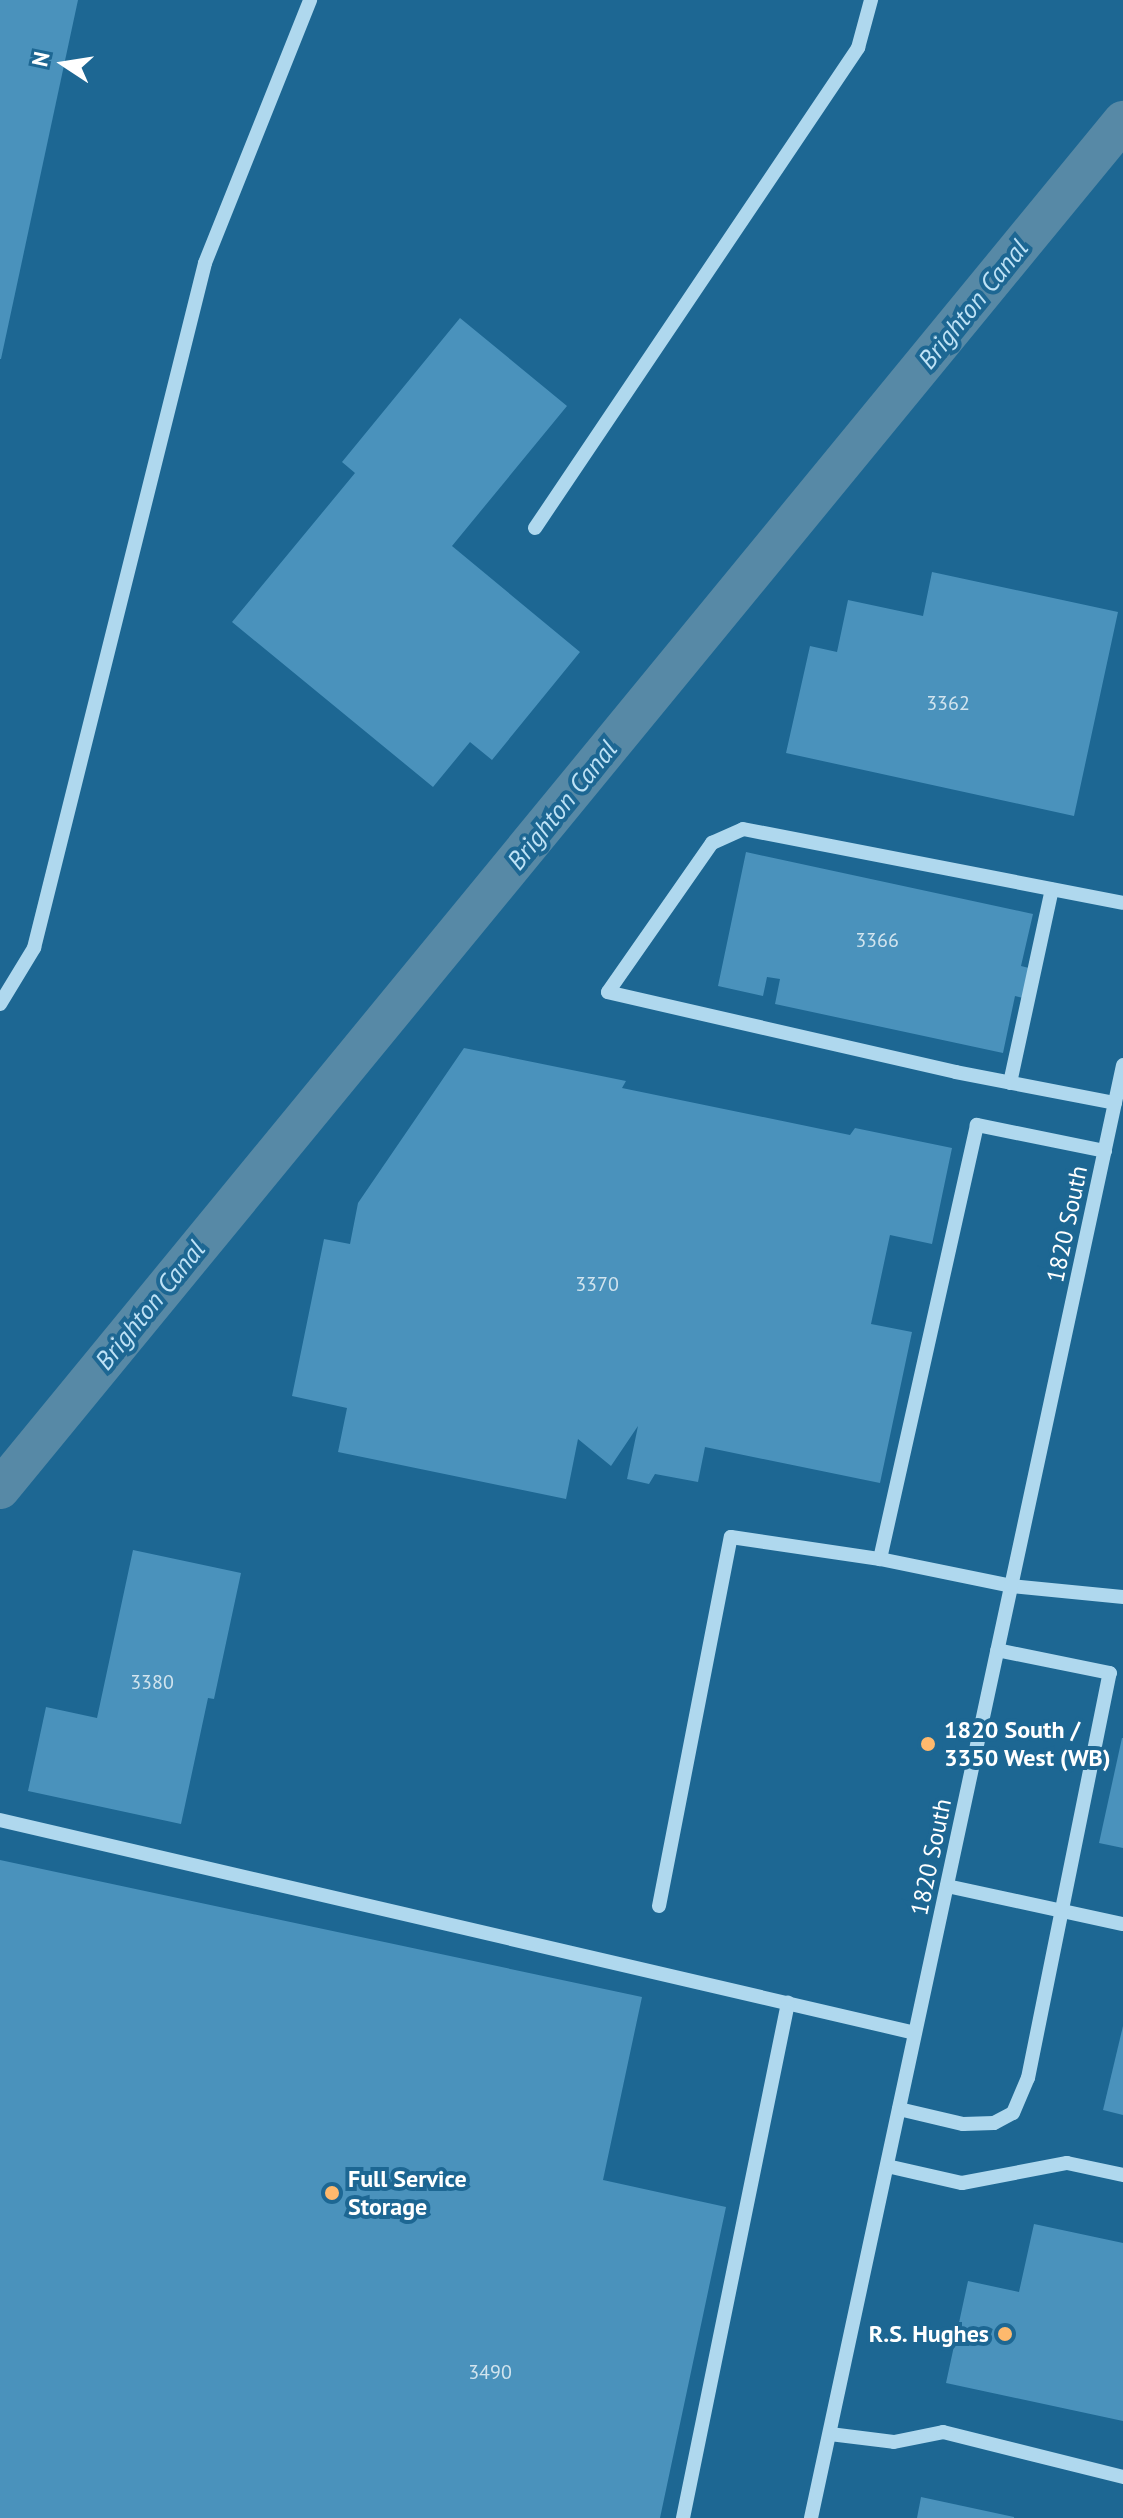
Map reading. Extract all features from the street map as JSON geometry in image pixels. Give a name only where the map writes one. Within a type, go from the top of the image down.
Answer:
[{"type":"street","points":[[0,1004],[34,948],[205,263],[310,0]]},
{"type":"street","points":[[535,528],[858,48],[871,0]]},
{"type":"street","points":[[1115,1103],[956,1072],[608,992],[712,843],[743,829],[1123,903]]},
{"type":"street","points":[[1010,1083],[1052,889]]},
{"type":"street","name":"1820 South","points":[[811,2518],[1123,1065]]},
{"type":"street","points":[[880,1559],[977,1125],[1105,1151]]},
{"type":"street","points":[[659,1906],[731,1537],[880,1559],[1011,1586],[1123,1597]]},
{"type":"street","points":[[899,2109],[963,2124],[994,2123],[1013,2113],[1028,2078],[1110,1673],[997,1650]]},
{"type":"street","points":[[0,1820],[915,2033]]},
{"type":"street","points":[[947,1886],[1123,1924]]},
{"type":"street","points":[[683,2518],[788,2003]]},
{"type":"street","points":[[887,2166],[962,2183],[1067,2163],[1123,2175]]},
{"type":"street","points":[[830,2434],[894,2442],[943,2432],[1123,2477]]},
{"type":"building","points":[[0,0],[78,0],[1,359],[0,359]]},
{"type":"building","points":[[460,318],[567,406],[452,546],[580,652],[492,760],[470,742],[433,787],[232,622],[355,473],[342,462]]},
{"type":"building","points":[[932,572],[1118,612],[1074,816],[786,753],[810,646],[837,652],[848,600],[923,616]]},
{"type":"building","points":[[746,852],[1033,914],[1021,966],[1033,969],[1027,999],[1015,996],[1003,1053],[775,1004],[780,979],[767,977],[763,996],[718,986]]},
{"type":"building","points":[[464,1048],[626,1081],[622,1088],[850,1135],[855,1128],[952,1148],[932,1244],[890,1235],[871,1324],[912,1332],[880,1483],[705,1447],[698,1482],[655,1474],[649,1484],[627,1479],[638,1426],[611,1466],[578,1439],[566,1499],[338,1452],[347,1408],[292,1396],[324,1239],[350,1244],[358,1203]]},
{"type":"building","points":[[133,1550],[241,1573],[214,1699],[208,1698],[181,1824],[28,1791],[46,1707],[97,1718]]},
{"type":"building","points":[[1123,1738],[1123,1848],[1099,1843]]},
{"type":"building","name":"Full Service Storage","points":[[0,1860],[642,1997],[603,2180],[726,2207],[660,2518],[0,2518]]},
{"type":"building","points":[[1123,2026],[1123,2115],[1103,2110]]},
{"type":"building","points":[[1034,2224],[1123,2243],[1123,2421],[946,2383],[968,2281],[1019,2292]]},
{"type":"building","points":[[921,2497],[1014,2517],[1014,2518],[917,2518]]},
{"type":"waterway","name":"Brighton Canal","points":[[0,1489],[1123,121]]},
{"type":"place","name":"1820 South / 3350 West (WB)","points":[[928,1744]]},
{"type":"place","name":"Full Service Storage","points":[[332,2193]]},
{"type":"place","name":"R.S. Hughes","points":[[1005,2334]]}]
